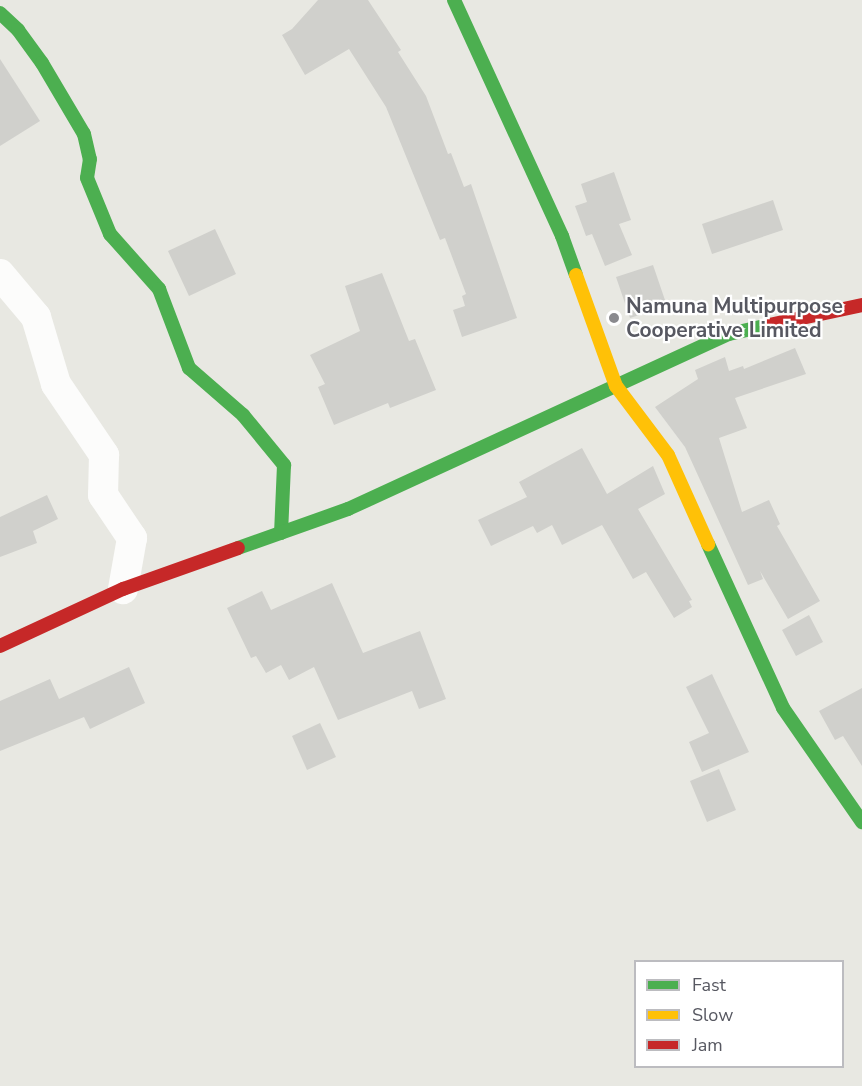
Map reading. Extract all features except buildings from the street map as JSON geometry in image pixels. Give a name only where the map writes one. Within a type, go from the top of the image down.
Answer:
[{"type":"street","points":[[454,0],[562,236],[616,386],[668,455],[783,708],[859,822],[862,822]]},
{"type":"street","points":[[0,13],[18,30],[42,63],[84,134],[90,159],[87,178],[110,234],[159,289],[189,368],[243,415],[284,465],[281,533]]},
{"type":"street","points":[[0,274],[36,317],[56,384],[104,455],[103,495],[132,538],[123,589]]},
{"type":"street","points":[[0,646],[123,589],[348,509],[729,334],[862,304]]},
{"type":"traffic: fast","points":[[454,0],[562,236],[576,275]]},
{"type":"traffic: fast","points":[[0,13],[18,30],[42,63],[84,134],[90,159],[87,178],[110,234],[159,289],[189,368],[243,415],[284,465],[281,533]]},
{"type":"traffic: fast","points":[[238,548],[348,509],[729,334],[769,325]]},
{"type":"traffic: fast","points":[[708,544],[783,708],[862,822]]},
{"type":"traffic: slow","points":[[576,275],[616,386],[668,455],[708,544]]},
{"type":"traffic: jam","points":[[769,325],[862,305]]},
{"type":"traffic: jam","points":[[0,646],[123,589],[238,548]]},
{"type":"place","name":"Namuna Multipurpose Cooperative Limited","points":[[614,318]]}]
